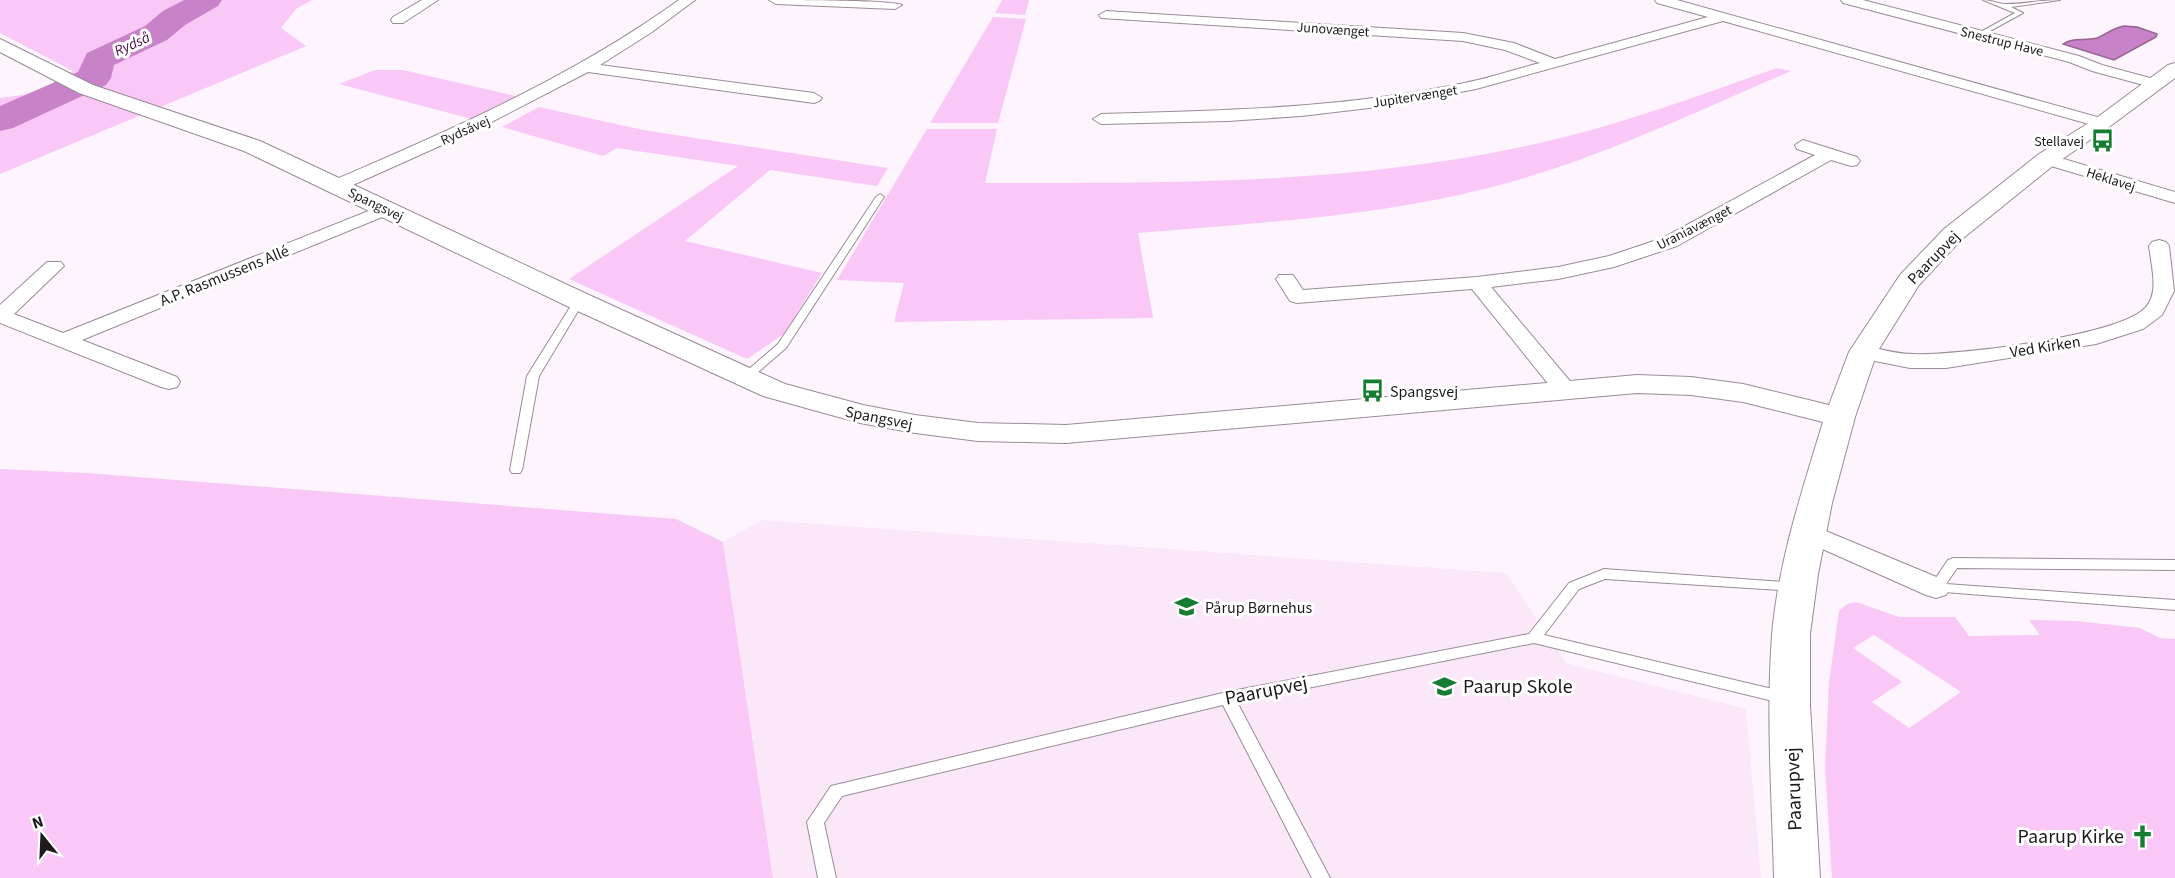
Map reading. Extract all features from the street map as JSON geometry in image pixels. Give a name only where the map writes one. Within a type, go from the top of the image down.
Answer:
[{"type":"street","points":[[398,20],[431,0]]},
{"type":"street","name":"Rydsåvej","points":[[338,185],[493,118],[589,68],[650,29],[688,0]]},
{"type":"street","points":[[776,0],[895,5]]},
{"type":"street","points":[[1662,0],[2102,123]]},
{"type":"street","name":"Snestrup Have","points":[[1848,0],[2074,59],[2097,68],[2165,77]]},
{"type":"street","name":"Junovænget","points":[[1106,15],[1463,37],[1509,46],[1556,64]]},
{"type":"street","name":"Jupitervænget","points":[[1101,120],[1239,115],[1375,102],[1471,86],[1720,18]]},
{"type":"street","name":"Spangsvej","points":[[0,45],[86,89],[252,146],[746,378],[781,393],[860,414],[978,432],[1055,434],[1637,384],[1691,386],[1743,393],[1840,417]]},
{"type":"street","points":[[589,68],[814,98]]},
{"type":"street","name":"Paarupvej","points":[[1797,878],[1790,699],[1791,634],[1815,503],[1840,417],[1863,352],[1909,280],[1953,234],[2047,159],[2102,123],[2165,77]]},
{"type":"street","points":[[1803,145],[1851,161]]},
{"type":"street","name":"Uraniavænget","points":[[1286,279],[1297,297],[1477,283],[1558,273],[1614,261],[1671,242],[1829,154]]},
{"type":"street","name":"Heklavej","points":[[2047,159],[2175,198]]},
{"type":"street","name":"A.P. Rasmussens Allé","points":[[62,340],[386,208]]},
{"type":"street","name":"Ved Kirken","points":[[1863,352],[1910,361],[1946,361],[2096,338],[2136,325],[2155,311],[2164,291],[2158,246]]},
{"type":"street","points":[[54,266],[0,316],[169,382]]},
{"type":"street","points":[[1477,283],[1566,391]]},
{"type":"street","points":[[1809,532],[1936,588]]},
{"type":"lane","points":[[1979,35],[2020,13],[1986,0]]},
{"type":"lane","points":[[2004,7],[2057,0]]},
{"type":"lane","points":[[746,378],[782,346],[880,197]]},
{"type":"lane","points":[[516,470],[533,376],[579,301]]},
{"type":"lane","points":[[1936,588],[1953,563],[2175,565]]},
{"type":"lane","points":[[1534,638],[1574,586],[1604,574],[1798,586]]},
{"type":"lane","points":[[1936,588],[2175,605]]},
{"type":"lane","name":"Paarupvej","points":[[826,878],[815,822],[837,790],[1227,698],[1534,638],[1790,699]]},
{"type":"lane","points":[[1227,698],[1321,878]]},
{"type":"shaded area","points":[[0,0],[192,0],[109,50],[196,0],[312,0],[296,9],[281,28],[306,46],[0,174],[0,98],[36,93],[73,71],[0,33]]},
{"type":"shaded area","points":[[1002,0],[1029,0],[1025,15],[995,13]]},
{"type":"shaded area","points":[[993,17],[1026,19],[998,123],[930,123]]},
{"type":"shaded area","points":[[2124,26],[2137,27],[2157,34],[2156,37],[2114,60],[2063,44],[2097,38]]},
{"type":"shaded area","points":[[1777,68],[1791,71],[1657,129],[1589,156],[1521,179],[1426,202],[1331,216],[1138,233],[1153,318],[894,322],[904,283],[837,280],[927,129],[997,129],[985,183],[1125,183],[1266,179],[1336,174],[1405,167],[1475,156],[1574,135],[1690,99]]},
{"type":"shaded area","points":[[375,70],[403,70],[520,97],[472,119],[339,84]]},
{"type":"shaded area","points":[[539,107],[643,130],[888,168],[877,186],[770,170],[685,241],[822,273],[784,334],[747,359],[569,279],[738,166],[617,148],[603,156],[502,127]]},
{"type":"shaded area","points":[[0,469],[86,473],[676,519],[723,542],[773,878],[0,878]]},
{"type":"shaded area","name":"Paarup Skole","points":[[762,520],[1506,573],[1566,663],[1746,709],[1761,878],[773,878],[723,542]]},
{"type":"shaded area","points":[[1856,602],[1899,617],[1955,617],[1969,636],[2040,635],[2029,620],[2031,620],[2076,621],[2140,628],[2160,638],[2175,639],[2175,878],[1832,878],[1825,768],[1829,682],[1839,611],[1847,604]],"holes":[[[1874,635],[1961,692],[1909,728],[1872,702],[1902,682],[1853,648]]]},
{"type":"waterway","name":"Rydså","points":[[0,120],[94,78],[99,60],[156,33],[174,18],[207,0]]},
{"type":"place","name":"Stellavej","points":[[2102,141]]},
{"type":"place","name":"Spangsvej","points":[[1372,391]]},
{"type":"place","name":"Pårup Børnehus","points":[[1187,607]]},
{"type":"place","name":"Paarup Skole","points":[[1445,686]]},
{"type":"place","name":"Paarup Kirke","points":[[2142,836]]}]
